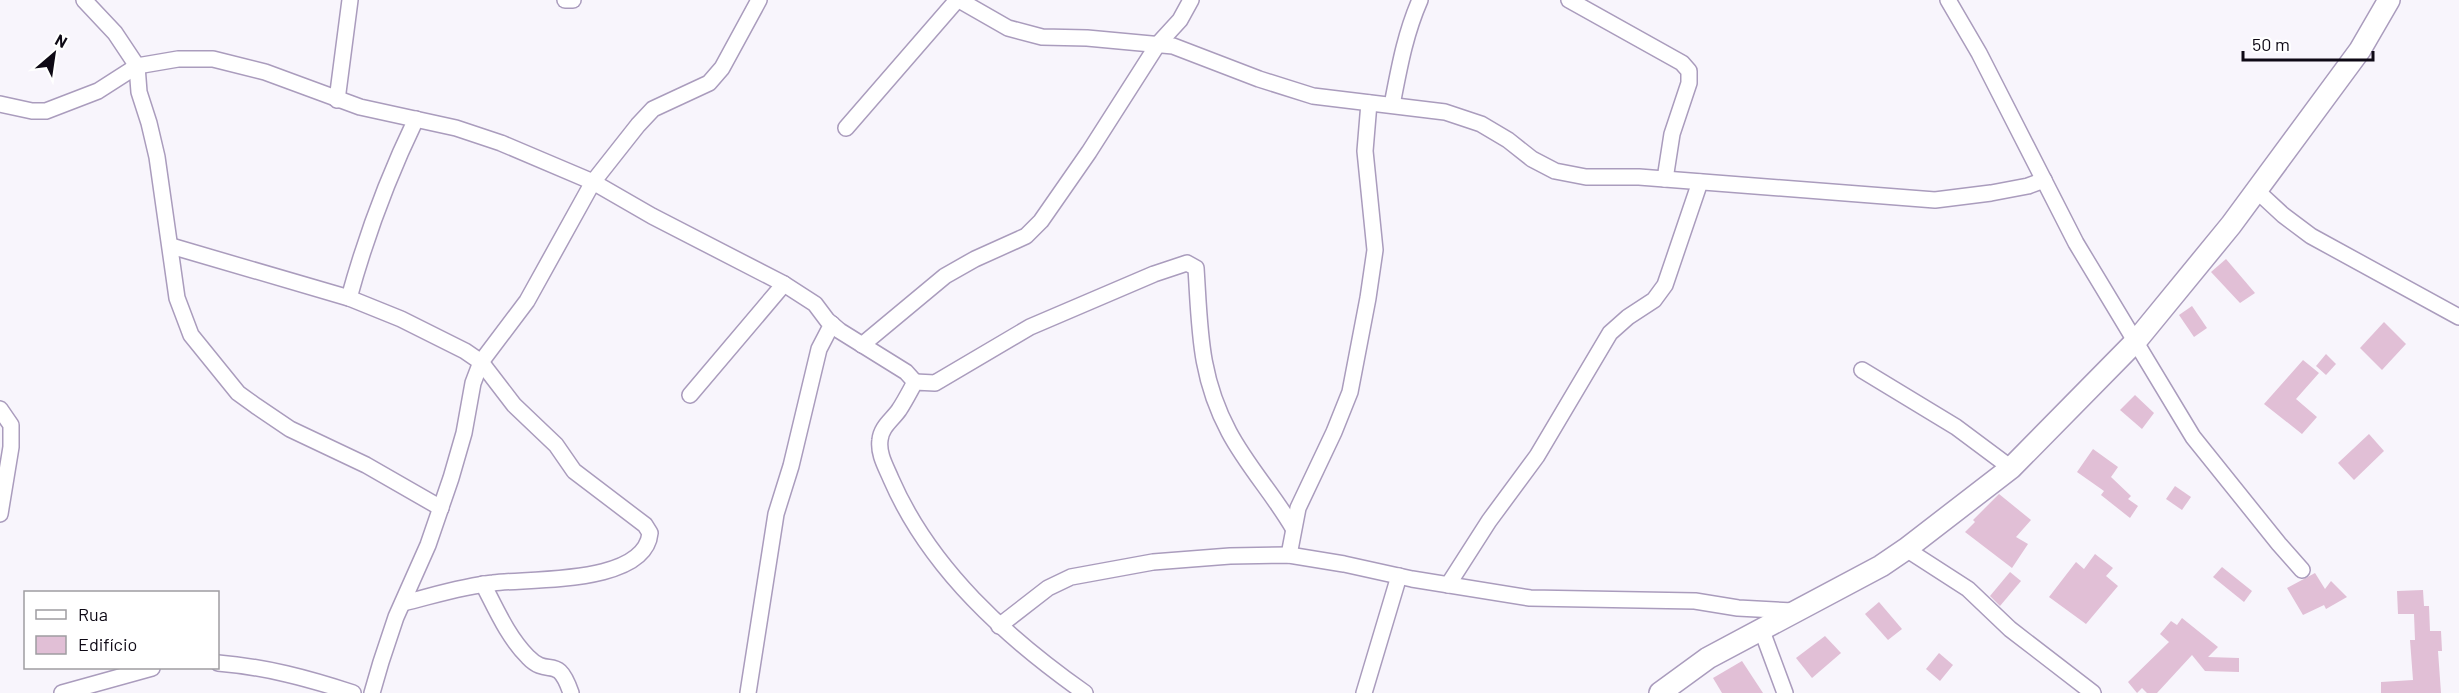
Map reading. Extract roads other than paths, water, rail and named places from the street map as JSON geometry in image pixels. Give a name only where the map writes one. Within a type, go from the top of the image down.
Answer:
[{"type":"street","points":[[84,0],[115,33],[137,66],[139,92],[157,157],[177,298],[191,335],[238,393],[290,429],[321,446],[366,465],[441,508]]},
{"type":"street","points":[[337,100],[350,0]]},
{"type":"street","points":[[565,0],[573,0]]},
{"type":"street","points":[[372,693],[403,603],[441,508],[464,433],[473,383],[481,362],[527,301],[593,182],[653,109],[709,83],[722,68],[759,0]]},
{"type":"street","points":[[846,128],[958,0],[1008,28],[1042,37],[1158,44],[1182,49],[1259,79],[1313,96],[1445,112],[1481,124],[1508,140],[1532,159],[1555,171],[1586,177],[1665,179],[1935,200],[1991,193],[2028,186],[2044,180]]},
{"type":"street","points":[[862,345],[945,276],[975,259],[1026,236],[1034,229],[1055,204],[1158,44],[1180,20],[1191,0]]},
{"type":"street","points":[[1392,105],[1410,21],[1420,0]]},
{"type":"street","points":[[1569,0],[1682,63],[1689,71],[1689,83],[1672,134],[1665,179]]},
{"type":"street","points":[[1948,0],[1979,53],[2076,243],[2193,436],[2278,544],[2302,570]]},
{"type":"street","points":[[1660,693],[1708,658],[1799,611],[1906,549],[2010,468],[2136,341],[2231,225],[2360,50],[2389,0]]},
{"type":"street","points":[[0,105],[32,111],[46,111],[98,92],[137,66],[178,59],[213,59],[264,72],[337,100],[380,112],[456,128],[501,143],[593,182],[652,216],[784,284],[815,304],[832,324],[906,372],[915,382],[935,383],[1030,327],[1154,274],[1187,263],[1192,264],[1196,268],[1202,360],[1211,394],[1229,433],[1293,528]]},
{"type":"street","points":[[1290,555],[1298,508],[1350,392],[1366,308],[1375,250],[1365,151],[1369,103]]},
{"type":"street","points":[[349,298],[366,238],[416,119]]},
{"type":"street","points":[[1448,585],[1489,521],[1537,456],[1610,333],[1628,317],[1654,300],[1665,285],[1700,182]]},
{"type":"street","points":[[2256,190],[2283,215],[2311,236],[2459,317]]},
{"type":"street","points":[[171,246],[349,298],[409,323],[465,351],[481,362],[514,405],[556,445],[574,471],[645,525],[650,533],[646,547],[638,555],[592,575],[483,584],[403,603]]},
{"type":"street","points":[[690,394],[784,284]]},
{"type":"street","points":[[748,693],[776,514],[791,466],[819,349],[832,324]]},
{"type":"street","points":[[1862,370],[1956,427],[2010,468]]},
{"type":"street","points":[[915,382],[899,411],[881,432],[879,442],[881,456],[914,524],[945,567],[999,626],[1085,693]]},
{"type":"street","points":[[0,409],[11,425],[0,514]]},
{"type":"street","points":[[1906,549],[1968,589],[2010,629],[2093,693]]},
{"type":"street","points":[[999,626],[1048,588],[1071,577],[1153,562],[1230,556],[1290,555],[1530,598],[1695,601],[1738,608],[1799,611]]},
{"type":"street","points":[[1364,693],[1400,576]]},
{"type":"street","points":[[483,584],[507,629],[527,656],[538,666],[559,669],[565,675],[572,693]]},
{"type":"street","points":[[1762,631],[1785,693]]},
{"type":"street","points":[[219,663],[266,668],[304,677],[353,693]]},
{"type":"street","points":[[62,693],[148,669]]}]
